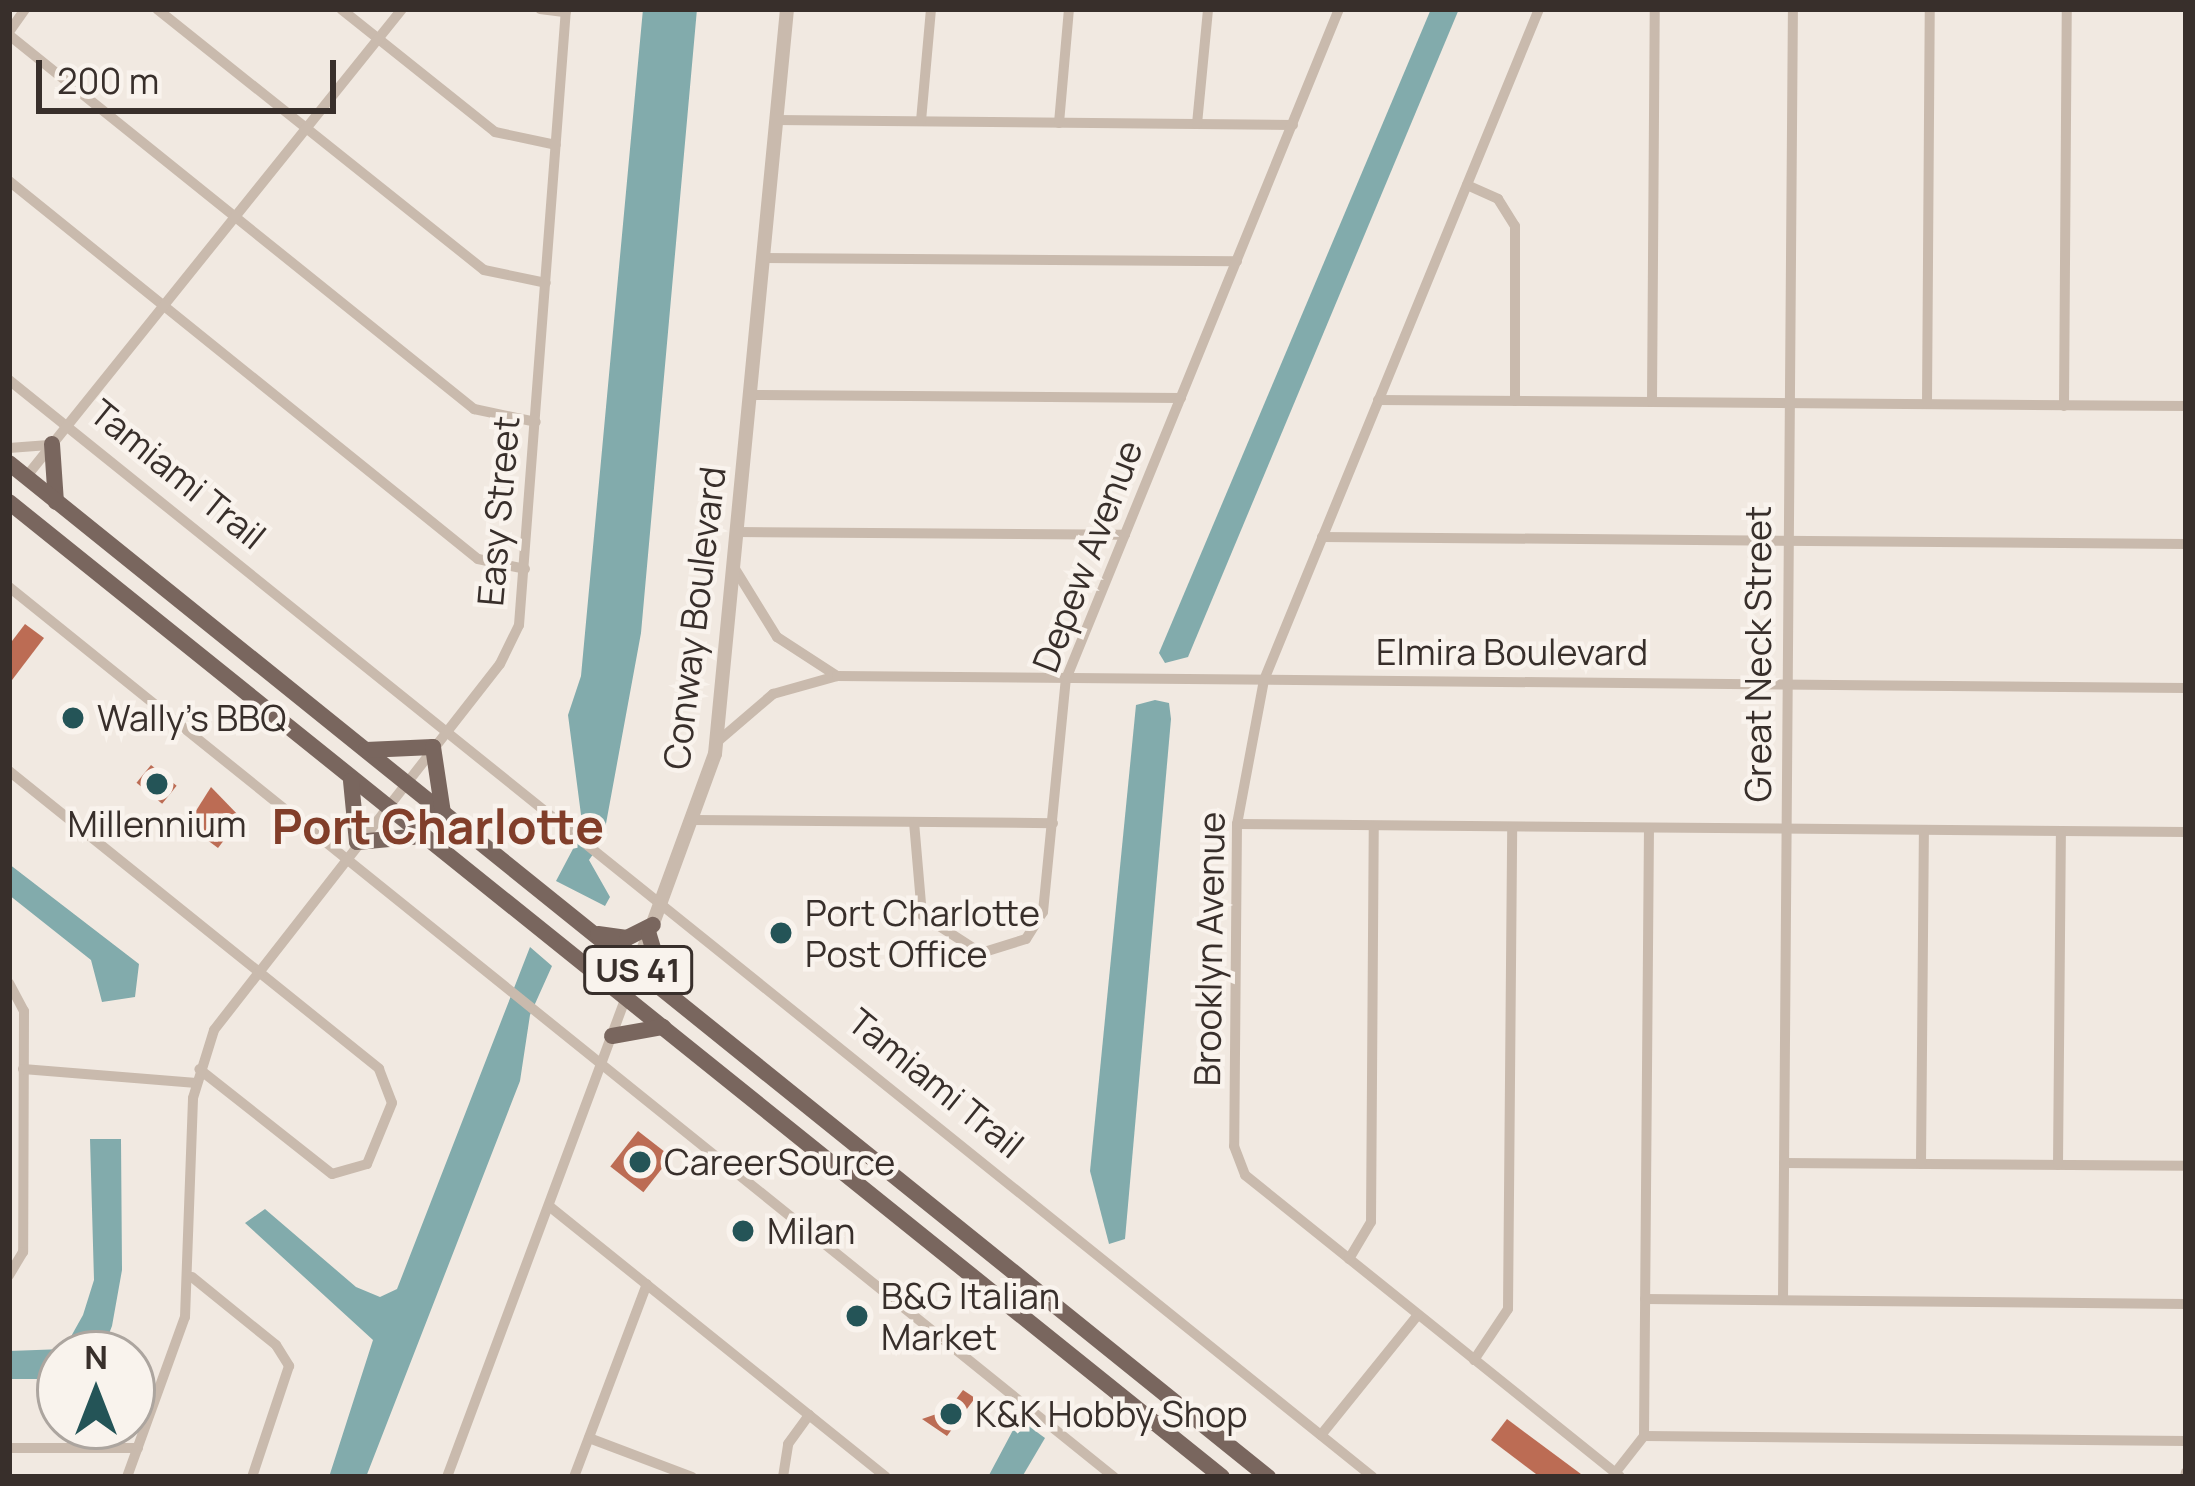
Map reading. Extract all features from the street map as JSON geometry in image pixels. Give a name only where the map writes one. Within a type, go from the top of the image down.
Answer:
[{"type":"main road","points":[[52,444],[57,502]]},
{"type":"main road","name":"US 41","points":[[9,463],[17,479],[57,502],[1268,1477]]},
{"type":"main road","name":"US 41","points":[[9,502],[1222,1477]]},
{"type":"main road","points":[[364,749],[433,747],[443,814]]},
{"type":"main road","points":[[348,775],[357,842],[425,837]]},
{"type":"main road","points":[[591,933],[628,938],[651,930],[668,994]]},
{"type":"main road","points":[[612,1036],[663,1027]]},
{"type":"street","points":[[25,9],[9,33],[235,217],[474,409],[536,422]]},
{"type":"street","points":[[157,9],[484,270],[546,283]]},
{"type":"street","points":[[341,9],[494,132],[556,145]]},
{"type":"street","points":[[17,479],[52,444],[402,9]]},
{"type":"street","points":[[540,9],[566,10]]},
{"type":"street","name":"Conway Boulevard","points":[[447,1477],[662,905],[717,742],[787,9]]},
{"type":"street","points":[[921,122],[932,9]]},
{"type":"street","points":[[1059,123],[1070,9]]},
{"type":"street","points":[[1196,124],[1208,9]]},
{"type":"street","name":"Depew Avenue","points":[[914,822],[915,904],[981,952],[1012,947],[1036,927],[1066,679],[1339,9]]},
{"type":"street","name":"Brooklyn Avenue","points":[[1539,9],[1264,680],[1237,824],[1237,1161],[1349,1259],[1617,1475]]},
{"type":"street","points":[[1652,402],[1655,9]]},
{"type":"street","name":"Great Neck Street","points":[[1783,1300],[1793,9]]},
{"type":"street","points":[[1927,404],[1930,9]]},
{"type":"street","points":[[2064,406],[2068,9]]},
{"type":"street","name":"Easy Street","points":[[156,1391],[192,1276],[199,1069],[256,970],[515,640],[525,569],[566,10]]},
{"type":"street","points":[[776,120],[1293,124]]},
{"type":"street","points":[[9,181],[478,559],[525,569]]},
{"type":"street","points":[[1467,184],[1498,199],[1515,226],[1515,401]]},
{"type":"street","points":[[763,258],[1237,261]]},
{"type":"street","name":"Tamiami Trail","points":[[9,380],[1372,1477]]},
{"type":"street","points":[[750,395],[1181,398]]},
{"type":"street","points":[[1378,400],[2186,406]]},
{"type":"street","points":[[9,448],[52,444]]},
{"type":"street","points":[[737,532],[1125,535]]},
{"type":"street","points":[[1322,537],[2186,544]]},
{"type":"street","points":[[734,565],[776,637],[838,676]]},
{"type":"street","points":[[9,587],[1114,1477]]},
{"type":"street","name":"Elmira Boulevard","points":[[717,742],[773,694],[838,676],[2186,688]]},
{"type":"street","points":[[9,771],[380,1069],[392,1090],[367,1164],[332,1174],[199,1069]]},
{"type":"street","points":[[693,820],[1052,823]]},
{"type":"street","points":[[1237,824],[2186,832]]},
{"type":"street","points":[[1349,1259],[1371,1222],[1374,826]]},
{"type":"street","points":[[1474,1360],[1508,1309],[1512,827]]},
{"type":"street","points":[[1617,1475],[1644,1436],[1649,828]]},
{"type":"street","points":[[1921,1164],[1924,830]]},
{"type":"street","points":[[2058,1165],[2061,831]]},
{"type":"street","points":[[9,983],[23,1011],[23,1252],[9,1275]]},
{"type":"street","points":[[22,1069],[196,1083]]},
{"type":"street","points":[[1784,1163],[2186,1166]]},
{"type":"street","points":[[549,1206],[886,1477]]},
{"type":"street","points":[[192,1276],[276,1345],[289,1366],[252,1477]]},
{"type":"street","points":[[574,1477],[647,1284]]},
{"type":"street","points":[[1645,1299],[2186,1304]]},
{"type":"street","points":[[1321,1435],[1418,1315]]},
{"type":"street","points":[[783,1477],[788,1444],[809,1415]]},
{"type":"street","points":[[1644,1436],[2186,1441]]},
{"type":"street","points":[[589,1438],[692,1477]]},
{"type":"water","points":[[643,9],[697,9],[641,633],[603,840],[589,860],[610,897],[605,906],[556,881],[583,830],[568,715],[581,676]]},
{"type":"water","points":[[1431,9],[1459,9],[1188,657],[1165,663],[1159,653]]},
{"type":"water","points":[[1155,700],[1169,703],[1171,719],[1125,1239],[1109,1244],[1090,1171],[1136,705]]},
{"type":"water","points":[[9,864],[139,964],[135,997],[102,1002],[91,960],[9,895]]},
{"type":"water","points":[[530,947],[552,966],[530,1015],[520,1081],[366,1477],[329,1477],[373,1340],[245,1223],[265,1209],[356,1287],[380,1297],[397,1289]]},
{"type":"water","points":[[90,1139],[121,1139],[122,1270],[112,1326],[110,1330],[75,1330],[94,1280]]},
{"type":"water","points":[[36,1350],[36,1379],[9,1379],[9,1351]]},
{"type":"water","points":[[1019,1419],[1045,1438],[1022,1477],[988,1477]]},
{"type":"building","points":[[25,624],[44,638],[9,684],[9,645]]},
{"type":"building","name":"Millennium","points":[[151,765],[177,786],[162,804],[137,783]]},
{"type":"building","points":[[211,787],[241,818],[218,848],[187,825]]},
{"type":"building","name":"CareerSource","points":[[638,1131],[671,1157],[643,1192],[610,1166]]},
{"type":"building","name":"K&K Hobby Shop","points":[[963,1390],[975,1398],[947,1436],[922,1419],[948,1410]]},
{"type":"building","points":[[1507,1419],[1585,1477],[1540,1477],[1491,1440]]},
{"type":"place","name":"Wally's BBQ","points":[[73,718]]},
{"type":"place","name":"Millennium","points":[[157,784]]},
{"type":"place","name":"Port Charlotte Post Office","points":[[781,933]]},
{"type":"place","name":"CareerSource","points":[[640,1162]]},
{"type":"place","name":"Milan","points":[[743,1231]]},
{"type":"place","name":"B&G Italian Market","points":[[857,1316]]},
{"type":"place","name":"K&K Hobby Shop","points":[[951,1414]]},
{"type":"district","name":"Port Charlotte","points":[[438,826]]}]
